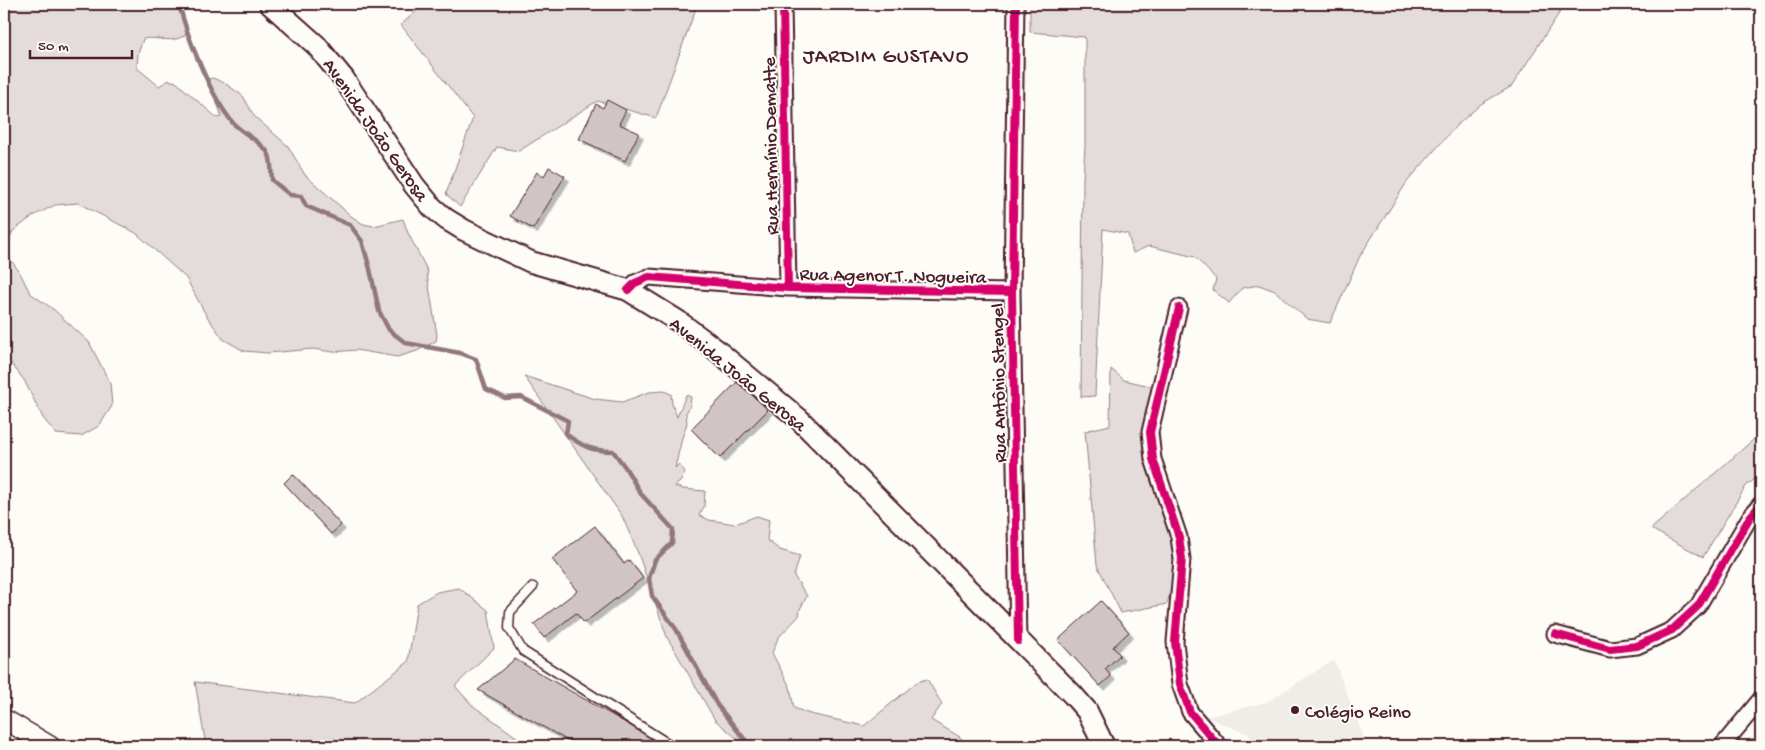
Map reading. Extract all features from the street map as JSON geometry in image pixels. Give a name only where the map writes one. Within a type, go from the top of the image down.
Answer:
[{"type":"main road","name":"Avenida João Gerosa","points":[[270,4],[316,45],[344,79],[414,185],[432,207],[446,219],[464,230],[531,262],[628,290],[678,320],[714,348],[799,419],[1087,710],[1104,746]]},
{"type":"street","name":"Rua Hermínio Dematte","points":[[783,4],[788,288]]},
{"type":"street","name":"Rua Antônio Stengel","points":[[1016,4],[1012,292],[1018,641]]},
{"type":"street","name":"Rua Agenor T. Nogueira","points":[[628,290],[635,283],[649,277],[788,288],[1012,292]]},
{"type":"street","points":[[1179,308],[1150,432],[1153,459],[1180,537],[1182,559],[1176,660],[1180,684],[1190,712],[1218,746]]},
{"type":"street","points":[[1555,634],[1610,649],[1637,646],[1672,630],[1698,606],[1750,517],[1761,504]]},
{"type":"street","points":[[1722,746],[1761,699]]},
{"type":"street","points":[[4,719],[50,746]]},
{"type":"lane","points":[[533,587],[510,612],[509,628],[523,651],[672,746]]},
{"type":"shaded area","points":[[4,4],[175,4],[182,17],[186,34],[171,40],[143,39],[138,54],[137,68],[159,86],[169,80],[176,82],[217,118],[221,117],[220,111],[207,79],[213,78],[226,84],[243,96],[254,116],[288,146],[305,175],[351,216],[363,224],[374,226],[403,219],[428,272],[437,335],[436,341],[417,351],[397,357],[356,350],[333,352],[313,349],[268,353],[244,351],[223,339],[206,315],[186,278],[136,233],[78,203],[55,205],[33,216],[13,231],[4,249]]},
{"type":"shaded area","points":[[424,4],[706,4],[696,8],[656,118],[597,101],[519,151],[497,147],[460,207],[446,194],[473,118],[401,25]]},
{"type":"shaded area","points":[[1030,4],[1565,4],[1512,86],[1481,104],[1455,127],[1407,182],[1360,256],[1330,323],[1307,319],[1275,291],[1259,285],[1242,288],[1229,303],[1213,290],[1216,279],[1195,257],[1149,246],[1133,253],[1128,234],[1103,229],[1095,396],[1081,397],[1085,37],[1030,32]]},
{"type":"shaded area","points":[[4,251],[19,271],[30,293],[53,309],[89,342],[110,383],[112,406],[99,426],[81,436],[56,434],[43,418],[24,380],[4,354]]},
{"type":"shaded area","points":[[1111,369],[1124,380],[1155,387],[1146,430],[1175,558],[1173,583],[1167,604],[1121,613],[1097,565],[1085,431],[1110,425]]},
{"type":"shaded area","points":[[524,376],[595,399],[622,402],[649,392],[664,391],[671,394],[672,404],[677,417],[686,395],[691,397],[690,406],[686,413],[687,423],[675,468],[679,464],[685,472],[681,481],[675,486],[683,489],[705,491],[704,507],[699,515],[709,520],[735,524],[757,516],[769,520],[767,540],[780,550],[800,556],[794,576],[807,596],[800,609],[799,616],[778,638],[772,653],[790,687],[794,708],[810,714],[864,726],[917,682],[927,679],[942,704],[931,720],[960,737],[966,746],[746,746],[715,720],[667,637],[638,553],[622,516]]},
{"type":"shaded area","points":[[1761,433],[1761,474],[1746,486],[1703,557],[1651,529]]},
{"type":"shaded area","points":[[459,588],[488,610],[494,648],[455,686],[472,705],[529,746],[206,746],[195,682],[355,703],[408,662],[417,604],[437,592]]},
{"type":"shaded area","name":"Colégio Reino","points":[[1334,660],[1367,746],[1259,746],[1248,734],[1206,717],[1267,702]]},
{"type":"building","points":[[607,100],[626,110],[619,124],[639,133],[625,161],[579,139],[596,104],[603,108]]},
{"type":"building","points":[[549,167],[565,176],[533,229],[510,216],[537,172],[544,176]]},
{"type":"building","points":[[738,381],[768,410],[720,458],[691,429]]},
{"type":"building","points":[[293,474],[341,525],[331,534],[284,483]]},
{"type":"building","points":[[595,526],[624,564],[629,560],[643,578],[584,623],[576,613],[544,638],[534,624],[577,591],[552,559]]},
{"type":"building","points":[[1101,601],[1129,632],[1113,647],[1120,655],[1105,669],[1111,676],[1100,686],[1058,640]]},
{"type":"building","points":[[515,659],[657,741],[654,746],[577,746],[478,690]]},
{"type":"waterway","points":[[179,4],[194,50],[216,98],[233,123],[265,148],[271,162],[272,180],[290,195],[301,196],[306,206],[350,225],[362,241],[379,311],[389,330],[406,343],[460,353],[476,359],[486,389],[505,398],[521,397],[568,421],[566,434],[578,442],[593,449],[613,451],[641,494],[673,529],[672,543],[655,560],[649,578],[652,596],[676,629],[717,705],[750,746]]},
{"type":"cycle path","points":[[783,4],[788,288]]},
{"type":"cycle path","points":[[1016,4],[1012,292],[1018,641]]},
{"type":"cycle path","points":[[628,290],[635,283],[649,277],[788,288],[1012,292]]},
{"type":"cycle path","points":[[1179,308],[1150,432],[1153,459],[1179,537],[1182,559],[1175,642],[1180,684],[1190,712],[1219,746]]},
{"type":"cycle path","points":[[1555,634],[1610,649],[1637,646],[1672,630],[1698,606],[1750,517],[1761,504]]},
{"type":"place","name":"Colégio Reino","points":[[1295,710]]},
{"type":"district","name":"JARDIM GUSTAVO","points":[[886,55]]}]
